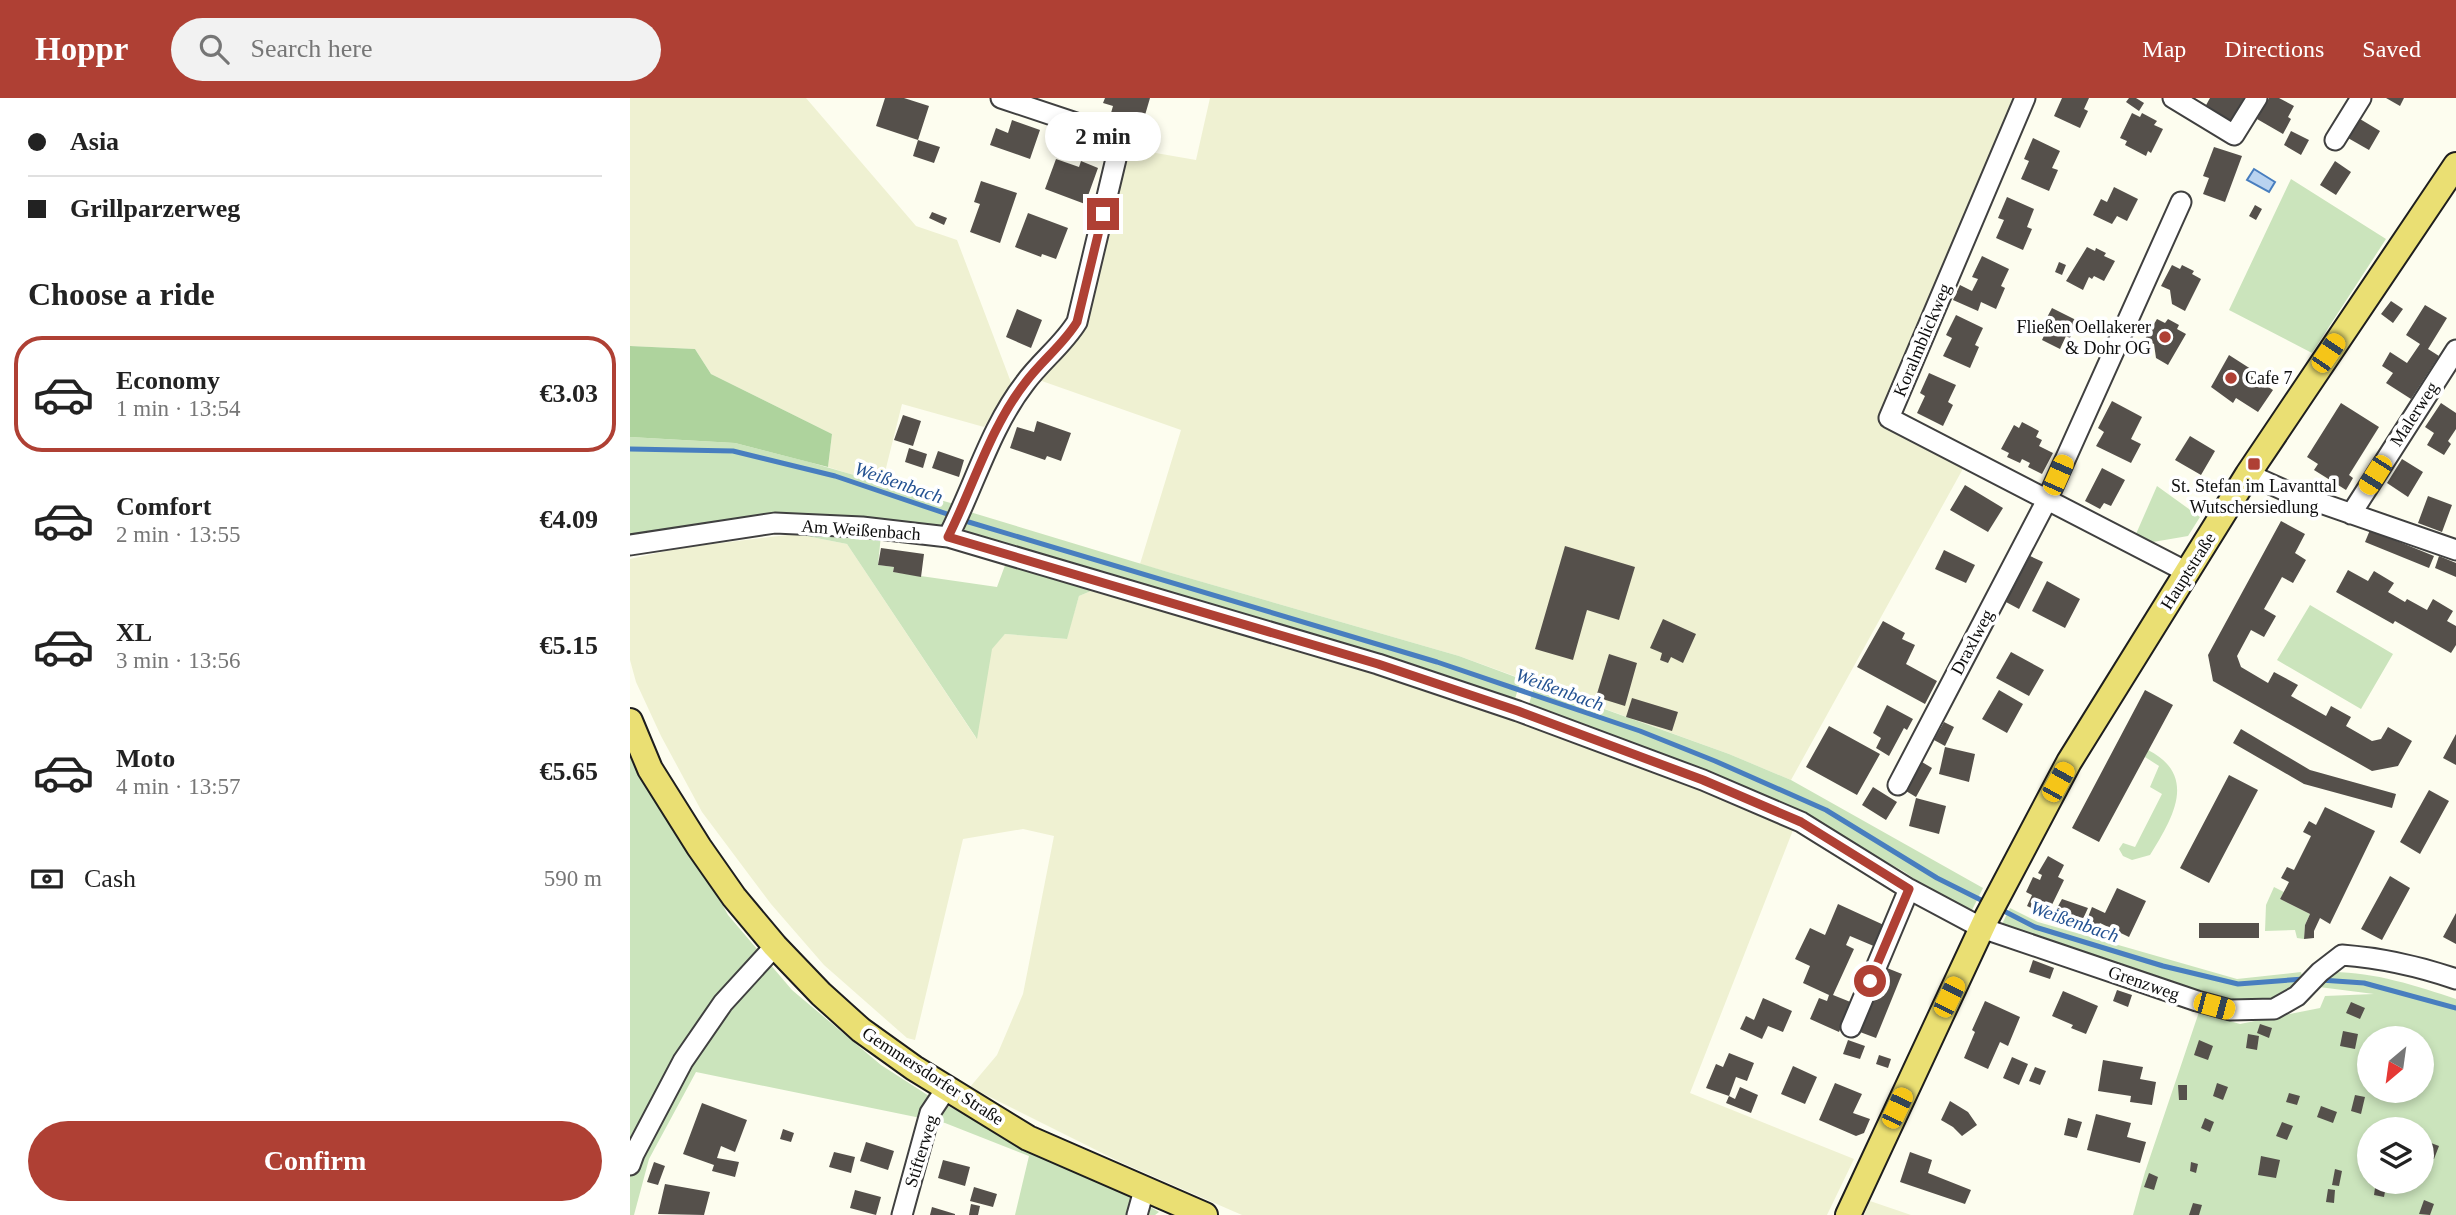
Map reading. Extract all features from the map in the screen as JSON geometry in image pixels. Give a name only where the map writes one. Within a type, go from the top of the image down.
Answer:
[{"type":"main road","name":"Hauptstraße","points":[[1848,1215],[1984,924],[2069,762],[2248,474],[2456,165]]},
{"type":"main road","name":"Gemmersdorfer Straße","points":[[630,722],[650,769],[734,897],[775,946],[860,1030],[946,1089],[1028,1138],[1205,1215]]},
{"type":"street","points":[[950,534],[1004,416],[1025,383],[1068,336],[1077,322],[1121,138],[1001,98]]},
{"type":"street","name":"Koralmblickweg","points":[[2025,98],[1889,418],[2187,572]]},
{"type":"street","points":[[2173,98],[2234,135],[2257,98]]},
{"type":"street","points":[[2335,140],[2361,98]]},
{"type":"street","points":[[2047,500],[2181,202]]},
{"type":"street","name":"Malerweg","points":[[2351,514],[2456,350]]},
{"type":"street","points":[[2248,474],[2286,491],[2456,551]]},
{"type":"street","name":"Draxlweg","points":[[1898,785],[2047,500]]},
{"type":"street","name":"Am Weißenbach","points":[[630,545],[775,523],[950,534],[1378,664],[1518,711],[1703,780],[1801,822],[1909,889],[1984,924]]},
{"type":"street","points":[[1850,1027],[1909,889]]},
{"type":"street","name":"Grenzweg","points":[[1984,924],[2196,1001],[2231,1010],[2274,1009],[2297,996],[2320,972],[2342,955],[2378,958],[2421,967],[2456,979]]},
{"type":"street","points":[[630,1165],[690,1051],[723,1003],[775,946]]},
{"type":"street","name":"Stifterweg","points":[[902,1215],[930,1113],[946,1089]]},
{"type":"street","points":[[1137,1215],[1144,1190]]},
{"type":"green space","points":[[630,98],[806,98],[916,226],[957,240],[1012,385],[984,427],[902,404],[882,484],[828,467],[832,434],[711,374],[695,349],[630,346]]},
{"type":"green space","points":[[1210,98],[2016,98],[1879,423],[1965,465],[1791,780],[1729,754],[1459,656],[1140,564],[1181,430],[1039,380],[1083,331],[1127,148],[1196,160]]},
{"type":"green space","points":[[2291,179],[2386,239],[2312,353],[2229,310]]},
{"type":"green space","points":[[630,346],[695,349],[711,374],[832,434],[828,467],[735,443],[630,437]]},
{"type":"green space","points":[[630,437],[735,443],[954,504],[943,526],[802,515],[630,536]]},
{"type":"green space","points":[[2157,486],[2200,517],[2188,536],[2153,542],[2136,534]]},
{"type":"green space","points":[[970,512],[1459,656],[1521,679],[1515,699],[966,533],[964,527]]},
{"type":"green space","points":[[796,534],[847,544],[976,738],[991,649],[1005,634],[1066,639],[1079,596],[1091,591],[1415,683],[1795,825],[1690,1093],[1854,1159],[1827,1215],[1242,1215],[1120,1162],[970,1087],[997,1055],[1023,994],[1054,836],[1023,829],[963,839],[915,1040],[907,1038],[824,965],[771,904],[702,812],[661,736],[636,682],[630,660],[630,559],[680,548]]},
{"type":"green space","points":[[796,534],[881,535],[878,565],[894,567],[893,572],[997,587],[1007,560],[1091,591],[1079,596],[1067,639],[1005,634],[992,649],[977,739],[847,544]]},
{"type":"green space","points":[[2310,605],[2393,654],[2361,709],[2277,660]]},
{"type":"green space","points":[[1535,684],[1729,754],[1791,780],[1983,888],[1971,912],[1945,900],[1903,871],[1799,814],[1717,775],[1543,713],[1529,704]]},
{"type":"green space","points":[[630,733],[728,915],[792,990],[881,1065],[929,1096],[997,1131],[1090,1172],[1159,1212],[1155,1215],[1015,1215],[1029,1156],[945,1123],[696,1072],[649,1159],[634,1215],[630,1215]]},
{"type":"green space","points":[[2148,750],[2164,760],[2173,772],[2177,785],[2176,799],[2166,827],[2150,855],[2132,860],[2123,856],[2119,849],[2123,843],[2135,847],[2162,794],[2150,787],[2159,766],[2145,757]]},
{"type":"green space","points":[[2274,887],[2284,892],[2280,899],[2310,914],[2305,925],[2304,939],[2297,938],[2295,930],[2265,931],[2266,905]]},
{"type":"green space","points":[[2010,908],[2038,922],[2237,979],[2301,972],[2303,979],[2273,999],[2237,1003],[2001,926]]},
{"type":"green space","points":[[2333,972],[2364,974],[2456,999],[2456,1215],[2133,1215],[2199,1012],[2240,1024],[2320,1008],[2325,996],[2374,994],[2319,987]]},
{"type":"green space","points":[[1870,1201],[1911,1215],[1864,1215]]},
{"type":"water","points":[[2254,169],[2275,182],[2269,192],[2247,180]]},
{"type":"building","points":[[885,98],[904,98],[929,106],[918,140],[876,126]]},
{"type":"building","points":[[1105,98],[1150,98],[1143,122],[1111,113],[1113,106],[1103,103]]},
{"type":"building","points":[[2062,98],[2089,98],[2084,109],[2088,111],[2080,128],[2054,116]]},
{"type":"building","points":[[2129,98],[2136,98],[2144,103],[2139,111],[2126,102]]},
{"type":"building","points":[[2210,98],[2244,98],[2230,122],[2205,107]]},
{"type":"building","points":[[2269,98],[2279,98],[2294,106],[2283,134],[2257,119]]},
{"type":"building","points":[[2386,98],[2404,98],[2400,106]]},
{"type":"building","points":[[2132,113],[2140,117],[2142,113],[2157,121],[2154,125],[2163,129],[2151,153],[2148,151],[2146,156],[2125,145],[2127,141],[2120,138]]},
{"type":"building","points":[[2360,119],[2380,131],[2369,150],[2348,138]]},
{"type":"building","points":[[1012,120],[1040,130],[1030,159],[990,145],[996,128],[1008,133]]},
{"type":"building","points":[[2291,131],[2309,140],[2301,155],[2284,145]]},
{"type":"building","points":[[2033,138],[2060,151],[2052,168],[2058,170],[2049,191],[2021,179],[2029,161],[2024,159]]},
{"type":"building","points":[[918,140],[940,147],[934,163],[913,156]]},
{"type":"building","points":[[2214,147],[2242,156],[2225,202],[2203,194],[2209,178],[2203,176]]},
{"type":"building","points":[[1056,159],[1079,167],[1081,161],[1098,168],[1085,204],[1045,189]]},
{"type":"building","points":[[2335,161],[2351,172],[2336,195],[2320,185]]},
{"type":"building","points":[[981,181],[1017,193],[1000,243],[970,232],[980,204],[974,202]]},
{"type":"building","points":[[2114,187],[2138,199],[2127,221],[2117,216],[2112,224],[2093,215],[2101,199],[2107,202]]},
{"type":"building","points":[[2007,197],[2034,209],[2027,227],[2032,229],[2023,250],[1996,238],[2004,220],[1998,218]]},
{"type":"building","points":[[2255,205],[2262,209],[2256,220],[2249,216]]},
{"type":"building","points":[[932,212],[947,218],[944,225],[929,218]]},
{"type":"building","points":[[1028,213],[1068,228],[1056,259],[1042,254],[1041,257],[1015,247]]},
{"type":"building","points":[[2087,247],[2106,253],[2104,256],[2115,261],[2104,281],[2094,276],[2092,279],[2089,277],[2083,290],[2066,281]]},
{"type":"building","points":[[1982,256],[2009,269],[2001,286],[2005,288],[1996,309],[1981,302],[1978,311],[1953,300],[1960,285],[1972,291],[1978,279],[1972,277]]},
{"type":"building","points":[[2059,262],[2066,265],[2062,275],[2055,272]]},
{"type":"building","points":[[2172,265],[2180,269],[2182,265],[2194,271],[2192,274],[2201,279],[2185,311],[2172,304],[2170,290],[2161,286]]},
{"type":"building","points":[[2391,301],[2403,309],[2393,323],[2381,314]]},
{"type":"building","points":[[2425,305],[2447,318],[2428,349],[2439,356],[2411,399],[2386,383],[2393,373],[2382,366],[2390,352],[2407,363],[2420,344],[2406,335]]},
{"type":"building","points":[[2052,308],[2078,321],[2070,338],[2066,336],[2060,349],[2042,340],[2048,327],[2043,325]]},
{"type":"building","points":[[1017,309],[1042,320],[1031,348],[1006,337]]},
{"type":"building","points":[[1956,315],[1983,328],[1975,345],[1979,347],[1970,368],[1943,356],[1952,338],[1946,335]]},
{"type":"building","name":"Fließen Oellakerer & Dohr OG","points":[[2157,319],[2165,323],[2168,319],[2179,325],[2177,329],[2186,334],[2168,365],[2156,358],[2154,344],[2145,339]]},
{"type":"building","points":[[2229,355],[2254,371],[2251,376],[2273,390],[2258,412],[2236,398],[2233,403],[2211,387]]},
{"type":"building","points":[[1929,373],[1956,385],[1948,402],[1953,405],[1943,426],[1917,413],[1925,396],[1920,393]]},
{"type":"building","points":[[2112,401],[2142,417],[2131,439],[2141,444],[2131,463],[2096,446],[2104,432],[2098,428]]},
{"type":"building","points":[[2341,403],[2379,427],[2349,475],[2353,478],[2346,490],[2314,470],[2318,464],[2307,457]]},
{"type":"building","points":[[2441,403],[2456,413],[2456,429],[2448,441],[2451,444],[2444,455],[2427,445],[2434,433],[2425,427]]},
{"type":"building","points":[[903,415],[921,421],[913,446],[894,440]]},
{"type":"building","points":[[1037,421],[1071,433],[1061,461],[1047,456],[1045,460],[1010,448],[1017,427],[1034,432]]},
{"type":"building","points":[[2022,422],[2039,431],[2036,437],[2042,440],[2039,446],[2053,453],[2042,474],[2028,467],[2030,463],[2022,459],[2020,463],[2007,457],[2009,453],[2001,449],[2014,425],[2019,428]]},
{"type":"building","points":[[2190,436],[2215,451],[2201,475],[2175,460]]},
{"type":"building","points":[[909,448],[927,454],[923,468],[905,462]]},
{"type":"building","points":[[938,451],[964,460],[959,477],[932,468]]},
{"type":"building","points":[[2402,459],[2423,472],[2408,497],[2387,483]]},
{"type":"building","points":[[2102,468],[2125,480],[2111,506],[2104,503],[2100,509],[2085,501]]},
{"type":"building","points":[[1965,485],[2003,508],[1988,532],[1950,510]]},
{"type":"building","points":[[2428,496],[2452,505],[2442,532],[2418,523]]},
{"type":"building","points":[[2281,521],[2305,534],[2295,553],[2306,560],[2293,583],[2282,577],[2264,609],[2276,616],[2264,637],[2251,630],[2237,656],[2241,667],[2268,683],[2274,672],[2298,685],[2291,696],[2326,716],[2331,706],[2351,717],[2346,726],[2372,741],[2381,739],[2388,727],[2412,741],[2398,766],[2372,771],[2213,681],[2208,655]]},
{"type":"building","points":[[2370,530],[2434,556],[2429,568],[2365,542]]},
{"type":"building","points":[[1565,546],[1635,567],[1619,620],[1587,610],[1573,660],[1535,649]]},
{"type":"building","points":[[881,548],[924,554],[921,577],[893,572],[894,567],[878,565]]},
{"type":"building","points":[[1944,550],[1975,565],[1966,583],[1935,569]]},
{"type":"building","points":[[2030,556],[2043,562],[2019,609],[2006,602]]},
{"type":"building","points":[[2439,556],[2456,563],[2456,577],[2435,568]]},
{"type":"building","points":[[2348,570],[2368,581],[2374,571],[2394,583],[2388,592],[2405,602],[2407,599],[2427,610],[2433,599],[2453,611],[2447,621],[2456,626],[2456,645],[2451,653],[2336,592]]},
{"type":"building","points":[[2047,581],[2080,599],[2065,628],[2032,611]]},
{"type":"building","points":[[1663,619],[1696,634],[1683,663],[1671,657],[1668,663],[1660,660],[1662,653],[1650,648]]},
{"type":"building","points":[[1883,621],[1905,633],[1902,639],[1915,645],[1906,664],[1937,681],[1925,704],[1857,667]]},
{"type":"building","points":[[2011,652],[2044,670],[2029,696],[1996,678]]},
{"type":"building","points":[[1609,654],[1637,663],[1625,706],[1596,697]]},
{"type":"building","points":[[1999,690],[2023,704],[2007,733],[1982,719]]},
{"type":"building","points":[[2145,690],[2173,705],[2099,842],[2072,828]]},
{"type":"building","points":[[1632,698],[1678,712],[1672,731],[1626,717]]},
{"type":"building","points":[[1887,705],[1913,719],[1907,730],[1904,728],[1889,756],[1876,748],[1881,738],[1873,733]]},
{"type":"building","points":[[1944,722],[1954,727],[1945,746],[1934,740]]},
{"type":"building","points":[[1829,726],[1880,754],[1857,795],[1806,767]]},
{"type":"building","points":[[2241,729],[2310,770],[2396,794],[2392,808],[2304,784],[2233,743]]},
{"type":"building","points":[[2456,734],[2456,765],[2443,758]]},
{"type":"building","points":[[1945,747],[1975,754],[1969,782],[1939,774]]},
{"type":"building","points":[[1922,762],[1932,768],[1916,797],[1906,791]]},
{"type":"building","points":[[2229,775],[2258,790],[2209,883],[2180,868]]},
{"type":"building","points":[[1873,787],[1897,802],[1886,820],[1862,805]]},
{"type":"building","points":[[2429,790],[2449,801],[2420,854],[2400,842]]},
{"type":"building","points":[[1916,798],[1946,806],[1939,834],[1909,826]]},
{"type":"building","points":[[2325,807],[2375,831],[2330,924],[2320,918],[2314,938],[2304,939],[2305,925],[2310,914],[2280,899],[2289,882],[2281,878],[2287,867],[2294,870],[2311,836],[2303,832],[2309,821],[2316,825]]},
{"type":"building","points":[[2048,856],[2064,865],[2058,877],[2064,880],[2047,915],[2027,906],[2032,895],[2026,892],[2033,877],[2040,880],[2042,875],[2038,873]]},
{"type":"building","points":[[2390,876],[2410,888],[2382,940],[2361,929]]},
{"type":"building","points":[[2117,888],[2146,901],[2129,937],[2100,923],[2098,927],[2086,922],[2092,907],[2105,913]]},
{"type":"building","points":[[2062,899],[2088,908],[2082,921],[2057,908]]},
{"type":"building","points":[[1838,904],[1886,926],[1876,947],[1850,936],[1846,945],[1854,949],[1833,995],[1853,1003],[1839,1032],[1810,1019],[1819,998],[1827,1001],[1829,995],[1803,983],[1810,966],[1795,959],[1810,928],[1825,935]]},
{"type":"building","points":[[2456,913],[2456,944],[2443,937]]},
{"type":"building","points":[[2199,923],[2259,923],[2259,938],[2199,938]]},
{"type":"building","points":[[2033,960],[2054,968],[2050,979],[2029,972]]},
{"type":"building","points":[[1887,968],[1902,974],[1876,1038],[1860,1032]]},
{"type":"building","points":[[2117,990],[2132,995],[2128,1007],[2113,1001]]},
{"type":"building","points":[[2063,991],[2098,1006],[2086,1034],[2052,1016]]},
{"type":"building","points":[[1763,998],[1792,1011],[1783,1032],[1768,1026],[1762,1039],[1740,1029],[1746,1016],[1754,1020]]},
{"type":"building","points":[[1985,1001],[2020,1017],[2008,1046],[2000,1042],[1988,1069],[1964,1058],[1975,1032],[1972,1030]]},
{"type":"building","points":[[2351,1002],[2365,1008],[2360,1019],[2346,1013]]},
{"type":"building","points":[[2260,1024],[2272,1028],[2269,1038],[2257,1033]]},
{"type":"building","points":[[2343,1031],[2357,1034],[2355,1049],[2340,1046]]},
{"type":"building","points":[[2248,1034],[2259,1036],[2257,1050],[2246,1048]]},
{"type":"building","points":[[1848,1040],[1865,1046],[1860,1059],[1843,1054]]},
{"type":"building","points":[[2199,1040],[2213,1046],[2208,1060],[2194,1055]]},
{"type":"building","points":[[1729,1053],[1754,1063],[1747,1081],[1736,1077],[1729,1096],[1706,1088],[1716,1064],[1723,1067]]},
{"type":"building","points":[[1879,1055],[1891,1059],[1888,1068],[1876,1064]]},
{"type":"building","points":[[2012,1057],[2028,1064],[2019,1085],[2003,1078]]},
{"type":"building","points":[[2103,1060],[2143,1067],[2140,1079],[2156,1082],[2152,1105],[2130,1102],[2131,1096],[2098,1091]]},
{"type":"building","points":[[1793,1066],[1817,1077],[1805,1104],[1781,1094]]},
{"type":"building","points":[[2035,1067],[2046,1071],[2040,1085],[2029,1081]]},
{"type":"building","points":[[1835,1083],[1862,1094],[1853,1113],[1870,1119],[1864,1133],[1856,1136],[1819,1120]]},
{"type":"building","points":[[2217,1083],[2228,1087],[2223,1100],[2213,1096]]},
{"type":"building","points":[[2178,1085],[2187,1085],[2187,1100],[2179,1100]]},
{"type":"building","points":[[1740,1087],[1758,1095],[1751,1113],[1726,1103],[1729,1096],[1735,1099]]},
{"type":"building","points":[[2289,1093],[2300,1096],[2297,1105],[2286,1102]]},
{"type":"building","points":[[2357,1095],[2357,1103],[2364,1103],[2361,1114],[2351,1111]]},
{"type":"building","points":[[1950,1101],[1968,1112],[1977,1125],[1962,1136],[1941,1120]]},
{"type":"building","points":[[702,1103],[747,1120],[735,1152],[721,1146],[717,1158],[739,1162],[735,1177],[712,1171],[714,1165],[683,1154]]},
{"type":"building","points":[[2321,1106],[2337,1112],[2333,1123],[2317,1117]]},
{"type":"building","points":[[2096,1114],[2131,1123],[2127,1137],[2146,1142],[2140,1163],[2087,1150]]},
{"type":"building","points":[[2068,1118],[2082,1122],[2077,1138],[2064,1135]]},
{"type":"building","points":[[2205,1118],[2214,1122],[2210,1132],[2201,1128]]},
{"type":"building","points":[[2282,1122],[2293,1126],[2287,1140],[2276,1136]]},
{"type":"building","points":[[783,1129],[794,1133],[791,1142],[780,1139]]},
{"type":"building","points":[[866,1142],[894,1151],[888,1170],[860,1161]]},
{"type":"building","points":[[2434,1144],[2439,1146],[2434,1159]]},
{"type":"building","points":[[834,1152],[855,1157],[851,1173],[829,1167]]},
{"type":"building","points":[[1910,1152],[1932,1160],[1928,1173],[1971,1190],[1965,1204],[1900,1182]]},
{"type":"building","points":[[2261,1156],[2280,1160],[2276,1178],[2258,1175]]},
{"type":"building","points":[[943,1160],[970,1167],[965,1186],[938,1178]]},
{"type":"building","points":[[654,1162],[665,1166],[658,1185],[647,1182]]},
{"type":"building","points":[[2191,1162],[2198,1164],[2196,1173],[2190,1171]]},
{"type":"building","points":[[2335,1169],[2342,1171],[2339,1186],[2332,1185]]},
{"type":"building","points":[[2149,1173],[2158,1177],[2154,1190],[2144,1187]]},
{"type":"building","points":[[665,1184],[710,1192],[704,1215],[658,1214]]},
{"type":"building","points":[[974,1187],[997,1194],[993,1207],[970,1201]]},
{"type":"building","points":[[2328,1189],[2335,1190],[2334,1203],[2326,1202]]},
{"type":"building","points":[[855,1190],[881,1197],[876,1215],[850,1208]]},
{"type":"building","points":[[2424,1200],[2434,1204],[2430,1215],[2419,1214]]},
{"type":"building","points":[[2193,1203],[2202,1205],[2199,1215],[2189,1215]]},
{"type":"building","points":[[971,1204],[980,1206],[978,1215],[969,1215]]},
{"type":"building","points":[[932,1207],[955,1214],[955,1215],[930,1215]]},
{"type":"waterway","name":"Weißenbach","points":[[630,449],[733,451],[835,476],[953,516]]},
{"type":"waterway","name":"Weißenbach","points":[[962,520],[1437,662],[1640,731],[1826,810],[1937,878],[1989,904]]},
{"type":"waterway","name":"Weißenbach","points":[[2000,909],[2035,927],[2163,966],[2238,984],[2304,979]]},
{"type":"waterway","name":"Weißenbach","points":[[2321,980],[2364,983],[2456,1008]]},
{"type":"place","name":"Fließen Oellakerer & Dohr OG","points":[[2165,337]]},
{"type":"place","name":"Cafe 7","points":[[2231,378]]},
{"type":"place","name":"St. Stefan im Lavanttal Wutschersiedlung","points":[[2254,464]]},
{"type":"route","points":[[1103,214],[1077,322],[1068,336],[1025,383],[1004,416],[948,537],[1378,664],[1518,711],[1703,780],[1801,822],[1909,889],[1870,981]]}]
